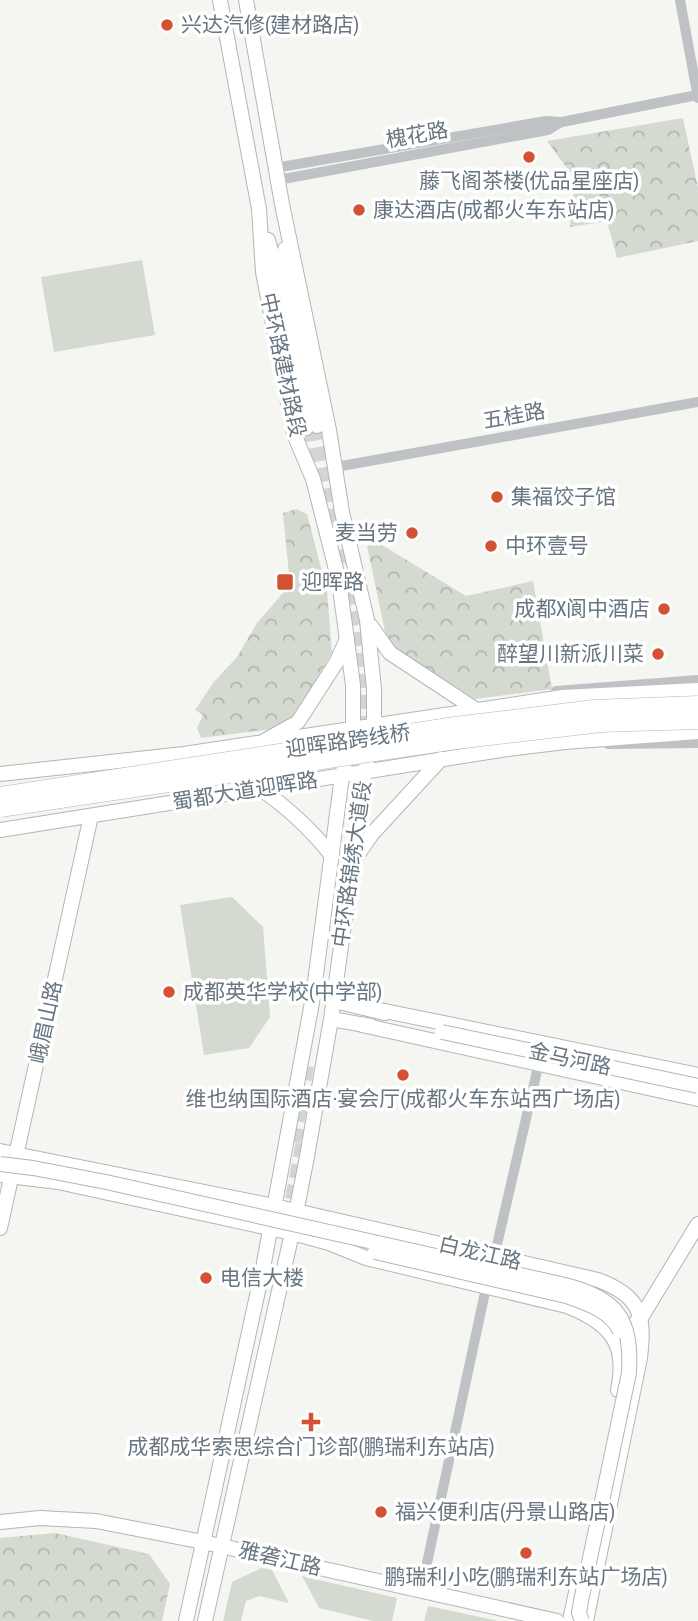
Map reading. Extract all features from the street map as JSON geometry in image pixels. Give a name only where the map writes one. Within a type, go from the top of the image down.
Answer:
[{"type":"highway","name":"迎晖路跨线桥","points":[[0,796],[467,724],[594,709],[698,705]]},
{"type":"highway","name":"迎晖路跨线桥","points":[[0,808],[470,738],[601,723],[698,720]]},
{"type":"main road","name":"中环路建材路段","points":[[220,0],[259,209],[263,272],[294,433],[313,479],[339,581],[353,685],[353,727]]},
{"type":"main road","name":"中环路建材路段","points":[[246,0],[276,174],[336,467],[342,512],[367,620],[374,689],[374,724]]},
{"type":"main road","points":[[259,209],[276,269],[312,427],[286,267],[282,204]]},
{"type":"main road","points":[[367,620],[390,653],[475,709]]},
{"type":"main road","points":[[264,741],[298,722],[336,663],[347,637]]},
{"type":"main road","points":[[0,774],[184,754],[563,697],[698,690]]},
{"type":"main road","points":[[502,705],[486,719],[485,730],[497,746],[508,749]]},
{"type":"main road","name":"中环路锦绣大道段","points":[[205,1621],[292,1233],[334,1002],[374,724]]},
{"type":"main road","name":"中环路锦绣大道段","points":[[186,1621],[271,1229],[313,997],[342,776],[353,727]]},
{"type":"main road","name":"蜀都大道迎晖路","points":[[0,830],[508,749],[698,732]]},
{"type":"main road","points":[[184,754],[204,761],[209,773],[209,786],[192,800]]},
{"type":"main road","points":[[354,861],[372,834],[441,759]]},
{"type":"main road","points":[[259,788],[279,802],[317,837],[332,856]]},
{"type":"main road","name":"峨眉山路","points":[[0,1228],[6,1176],[18,1153],[91,816]]},
{"type":"main road","points":[[334,1002],[698,1075]]},
{"type":"main road","points":[[375,1009],[442,1032]]},
{"type":"main road","points":[[331,1019],[698,1099]]},
{"type":"main road","points":[[362,1025],[442,1032]]},
{"type":"main road","name":"金马河路","points":[[442,1032],[698,1086]]},
{"type":"main road","name":"白龙江路","points":[[0,1151],[274,1206],[598,1280],[617,1287],[631,1298],[642,1316]]},
{"type":"main road","points":[[0,1164],[106,1182],[584,1290],[608,1302],[625,1324],[631,1352],[629,1373],[581,1601],[579,1613],[584,1621]]},
{"type":"main road","name":"白龙江路","points":[[6,1176],[58,1182],[292,1233],[329,1243],[366,1258],[568,1306],[602,1323],[617,1343]]},
{"type":"main road","points":[[570,1621],[622,1375],[617,1343],[642,1316],[698,1224]]},
{"type":"main road","points":[[329,1243],[587,1303],[604,1312],[617,1324],[625,1341],[629,1373]]},
{"type":"main road","points":[[584,1621],[640,1358],[642,1316]]},
{"type":"main road","name":"雅砻江路","points":[[0,1522],[73,1518],[222,1546],[557,1621]]},
{"type":"street","points":[[680,0],[698,97]]},
{"type":"street","name":"槐花路","points":[[276,174],[548,130],[562,122],[698,97]]},
{"type":"street","name":"五桂路","points":[[336,467],[698,402]]},
{"type":"street","points":[[502,705],[579,688],[698,680]]},
{"type":"street","points":[[565,742],[620,745],[698,743]]},
{"type":"street","points":[[421,1591],[486,1288],[543,1044]]},
{"type":"green space","points":[[683,118],[698,188],[698,241],[617,258],[607,221],[570,227],[575,179],[547,141]]},
{"type":"green space","points":[[142,260],[155,335],[54,352],[41,277]]},
{"type":"green space","points":[[296,509],[307,514],[327,591],[332,653],[292,720],[280,728],[201,738],[197,728],[203,715],[195,710],[213,683],[237,657],[257,623],[290,585],[283,513]]},
{"type":"green space","points":[[377,542],[466,596],[533,581],[552,689],[475,699],[394,648],[386,636],[367,546]]},
{"type":"green space","points":[[232,897],[263,927],[270,1017],[249,1048],[204,1055],[180,905]]},
{"type":"green space","points":[[55,1533],[149,1554],[170,1584],[162,1621],[0,1621],[0,1538]]},
{"type":"green space","points":[[261,1568],[272,1570],[289,1603],[259,1596],[246,1601],[241,1621],[223,1621],[232,1582]]},
{"type":"green space","points":[[302,1576],[397,1598],[392,1621],[373,1621],[319,1608]]},
{"type":"green space","points":[[428,1606],[499,1621],[424,1621]]},
{"type":"tunnel","points":[[317,426],[342,542],[355,621],[362,699],[361,739]]},
{"type":"tunnel","points":[[306,428],[316,478]]},
{"type":"tunnel","points":[[294,1142],[307,1066]]},
{"type":"tunnel","points":[[292,1199],[305,1130]]},
{"type":"place","name":"兴达汽修(建材路店)","points":[[167,25]]},
{"type":"place","name":"藤飞阁茶楼(优品星座店)","points":[[529,157]]},
{"type":"place","name":"康达酒店(成都火车东站店)","points":[[359,210]]},
{"type":"place","name":"集福饺子馆","points":[[497,497]]},
{"type":"place","name":"麦当劳","points":[[412,533]]},
{"type":"place","name":"中环壹号","points":[[491,546]]},
{"type":"place","name":"迎晖路","points":[[285,582]]},
{"type":"place","name":"成都X阆中酒店","points":[[664,609]]},
{"type":"place","name":"醉望川新派川菜","points":[[658,654]]},
{"type":"place","name":"成都英华学校(中学部)","points":[[169,992]]},
{"type":"place","name":"维也纳国际酒店·宴会厅(成都火车东站西广场店)","points":[[403,1075]]},
{"type":"place","name":"电信大楼","points":[[206,1278]]},
{"type":"place","name":"成都成华索思综合门诊部(鹏瑞利东站店)","points":[[311,1422]]},
{"type":"place","name":"福兴便利店(丹景山路店)","points":[[381,1512]]},
{"type":"place","name":"鹏瑞利小吃(鹏瑞利东站广场店)","points":[[526,1553]]}]
